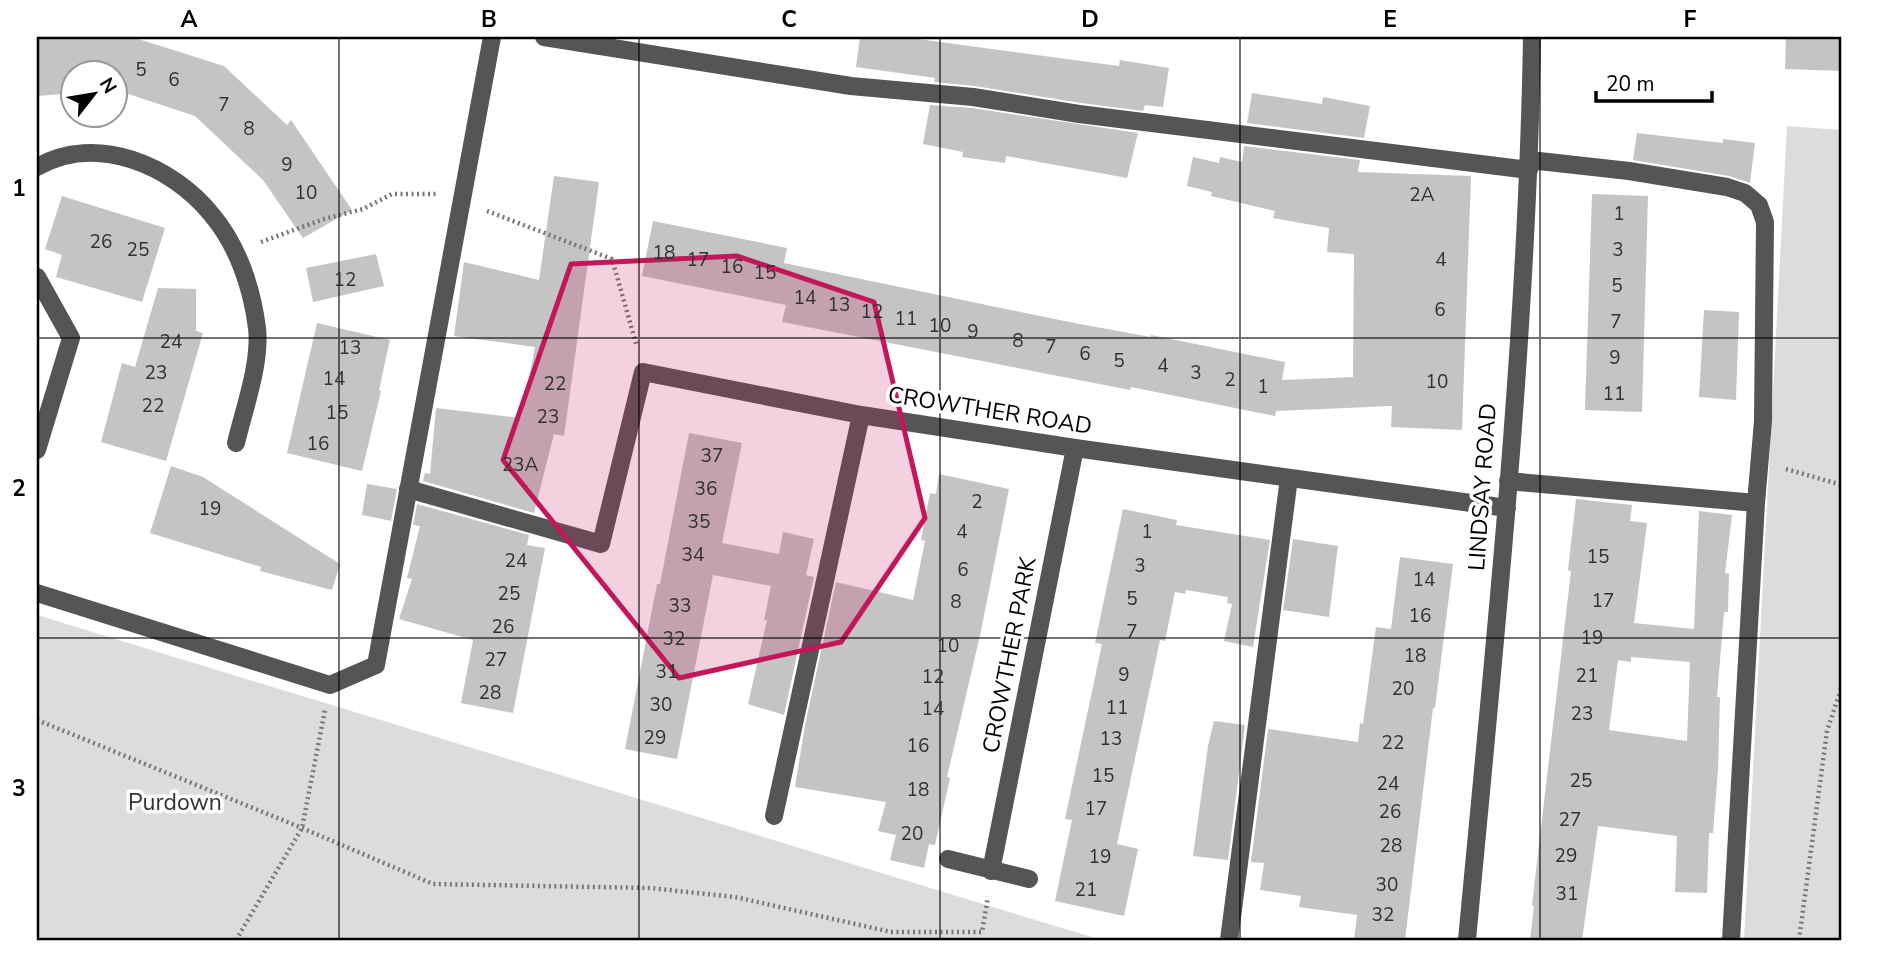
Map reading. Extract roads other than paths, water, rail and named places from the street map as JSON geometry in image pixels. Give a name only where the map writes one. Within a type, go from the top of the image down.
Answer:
[{"type":"street","points":[[37,593],[330,685],[376,665],[492,37]]},
{"type":"street","points":[[544,37],[850,86],[973,97],[1079,114],[1530,165],[1629,171],[1727,187],[1745,193],[1759,205],[1765,222],[1763,421],[1731,940]]},
{"type":"street","name":"LINDSAY ROAD","points":[[1467,940],[1507,508],[1530,165],[1532,37]]},
{"type":"street","points":[[37,167],[73,153],[102,153],[128,157],[187,189],[212,215],[235,252],[253,304],[258,331],[256,360],[236,443]]},
{"type":"street","points":[[37,277],[71,338],[37,450]]},
{"type":"street","name":"CROWTHER ROAD","points":[[408,489],[601,544],[643,372],[861,415],[1075,448],[1507,508]]},
{"type":"street","points":[[774,816],[861,415]]},
{"type":"street","name":"CROWTHER PARK","points":[[991,871],[1075,448]]},
{"type":"street","points":[[1229,940],[1289,478]]},
{"type":"street","points":[[1508,481],[1756,503]]},
{"type":"street","points":[[948,859],[1029,879]]},
{"type":"park label","name":"Purdown","points":[[175,802]]}]
